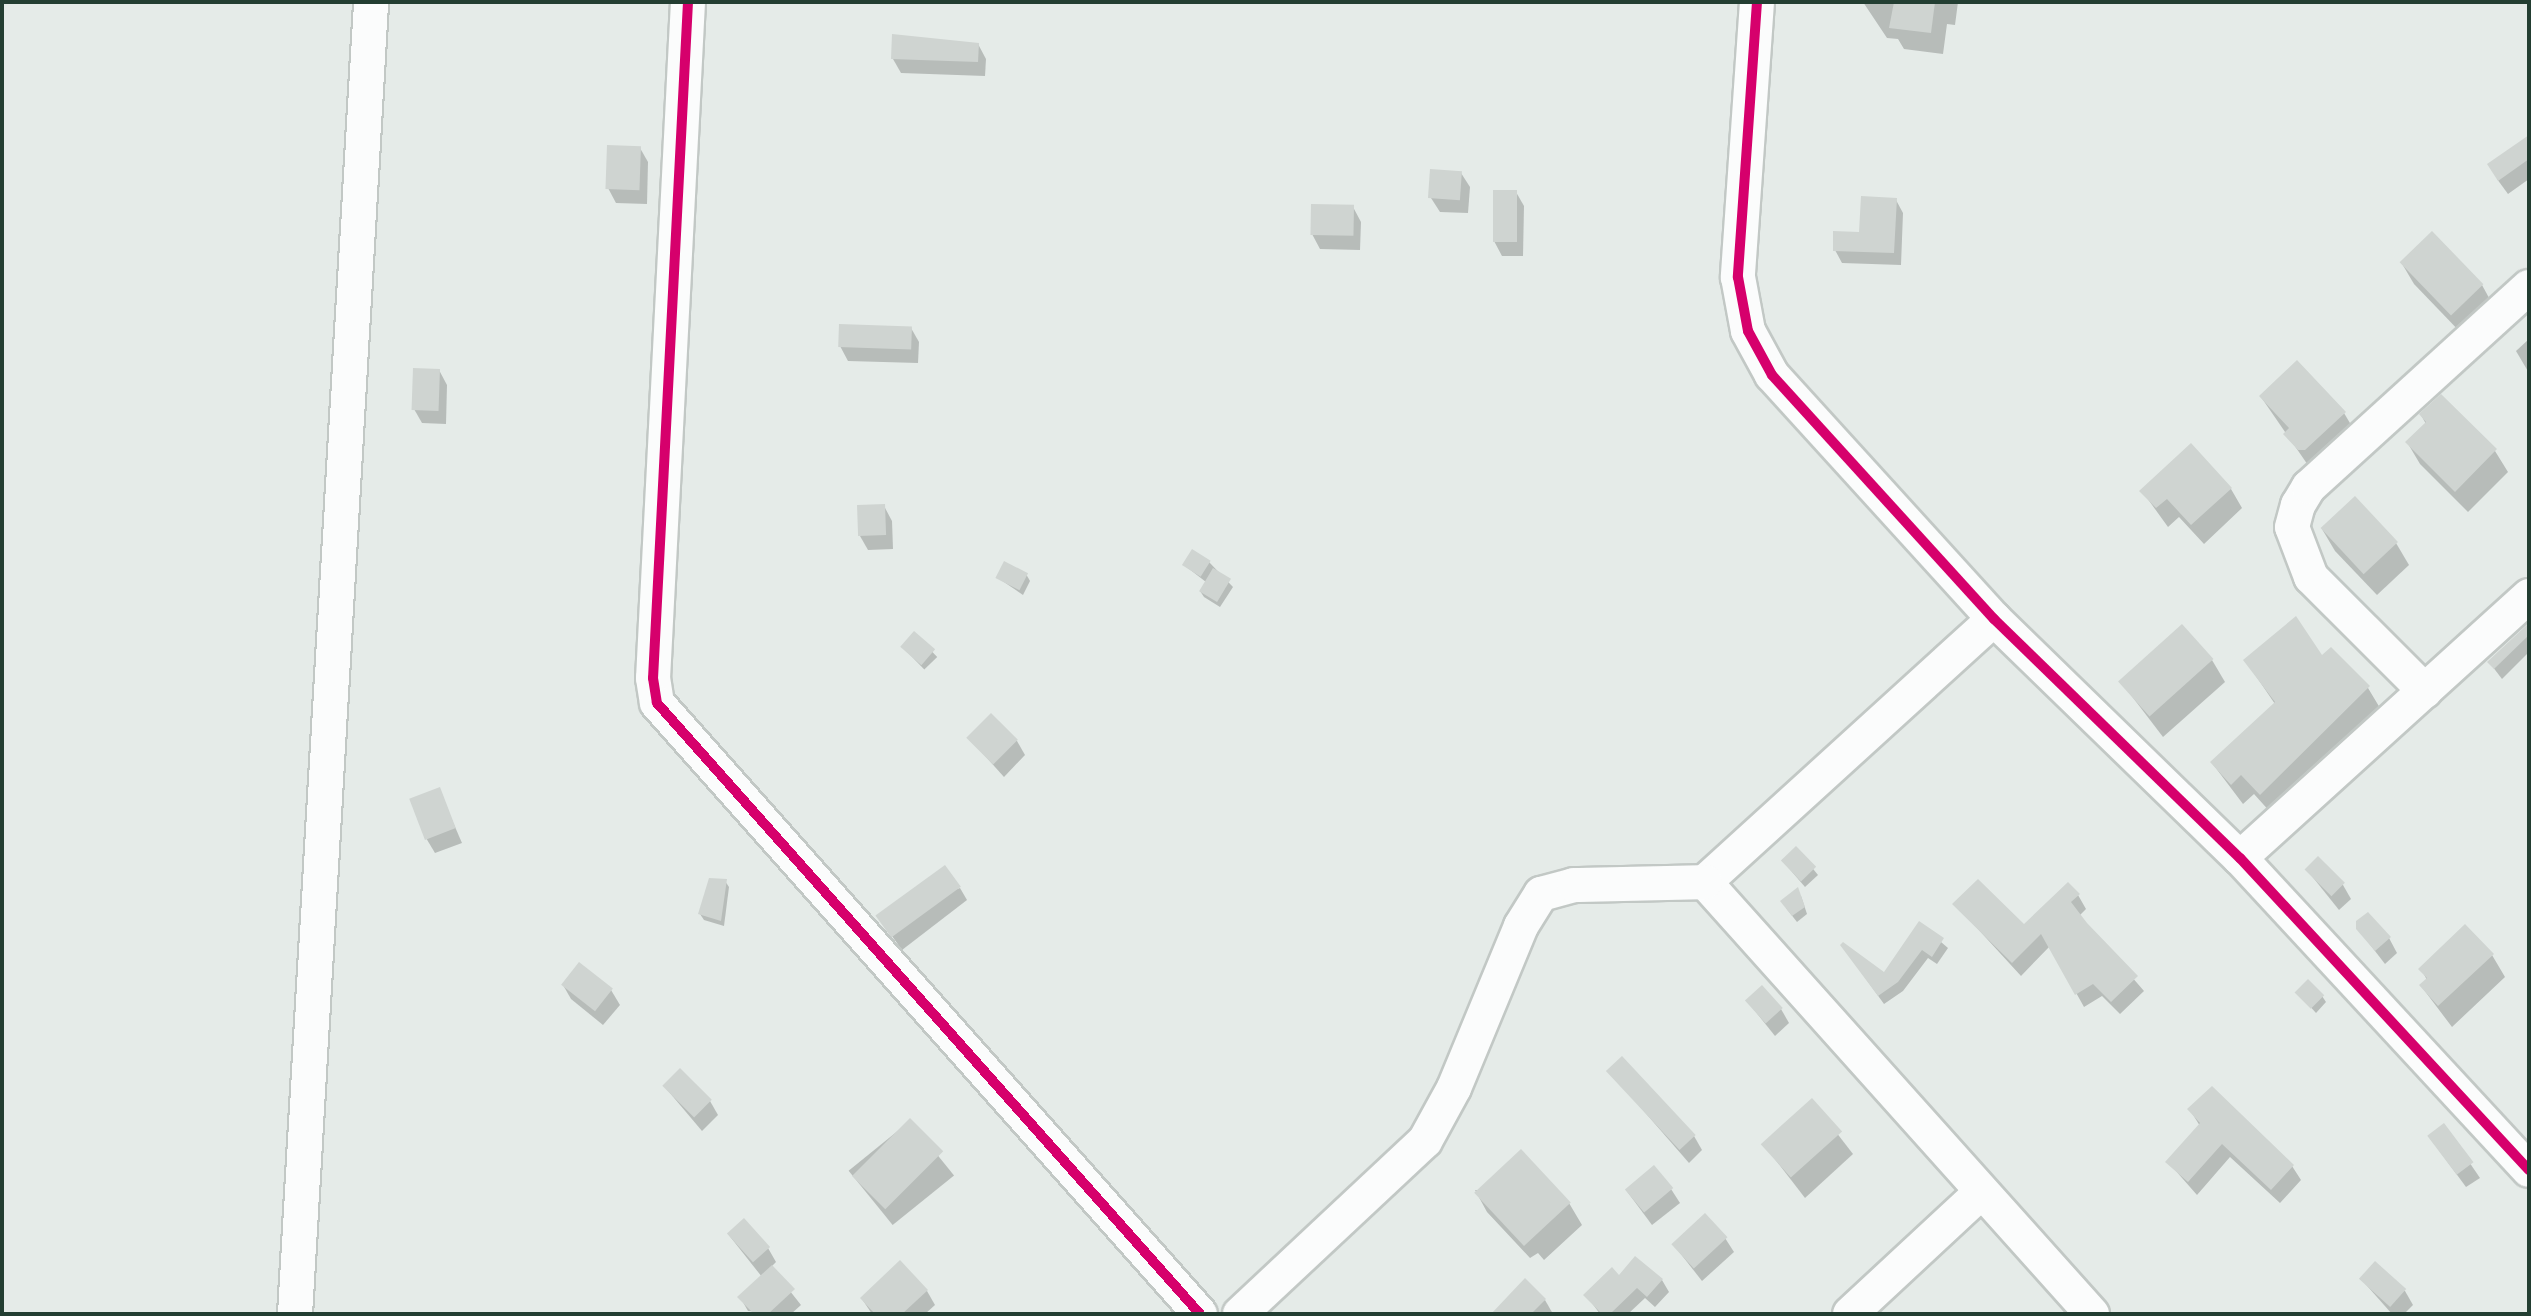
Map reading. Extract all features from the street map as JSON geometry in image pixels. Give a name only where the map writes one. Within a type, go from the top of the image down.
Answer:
[{"type":"street","points":[[295,1314],[371,2]]},
{"type":"street","points":[[688,2],[653,678],[657,703],[1200,1314]]},
{"type":"street","points":[[1757,2],[1738,277],[1748,331],[1772,375],[1994,619],[2240,858],[2529,1170]]},
{"type":"street","points":[[2425,691],[2311,577],[2292,527],[2298,505],[2309,487],[2529,287]]},
{"type":"street","points":[[2240,858],[2529,596]]},
{"type":"street","points":[[1240,1314],[1425,1141],[1454,1088],[1521,926],[1541,894],[1574,885],[1705,882],[1994,619]]},
{"type":"street","points":[[1705,882],[1980,1193],[2092,1314]]},
{"type":"street","points":[[1850,1314],[1980,1193]]},
{"type":"building","points":[[1894,2],[1935,2],[1931,33],[1889,28]]},
{"type":"building","points":[[892,34],[979,43],[978,62],[891,59]]},
{"type":"building","points":[[2529,135],[2529,159],[2498,181],[2487,164]]},
{"type":"building","points":[[607,145],[641,146],[639,190],[605,189]]},
{"type":"building","points":[[1430,169],[1462,171],[1460,200],[1428,198]]},
{"type":"building","points":[[1493,190],[1517,190],[1517,242],[1493,242]]},
{"type":"building","points":[[1861,196],[1897,198],[1894,253],[1833,251],[1833,231],[1859,232]]},
{"type":"building","points":[[1311,204],[1354,205],[1353,236],[1310,235]]},
{"type":"building","points":[[2432,231],[2483,284],[2451,315],[2400,262]]},
{"type":"building","points":[[839,324],[912,327],[911,350],[838,347]]},
{"type":"building","points":[[2297,360],[2346,412],[2305,450],[2298,450],[2283,434],[2289,428],[2259,396]]},
{"type":"building","points":[[413,368],[440,369],[439,411],[412,410]]},
{"type":"building","points":[[2441,394],[2497,449],[2455,492],[2405,442],[2426,422],[2419,414]]},
{"type":"building","points":[[2191,443],[2232,488],[2191,525],[2167,499],[2156,508],[2139,491]]},
{"type":"building","points":[[2355,496],[2398,542],[2364,574],[2321,528]]},
{"type":"building","points":[[885,504],[886,535],[858,536],[857,505]]},
{"type":"building","points":[[1192,549],[1211,561],[1201,577],[1182,565]]},
{"type":"building","points":[[1004,561],[1028,573],[1019,590],[995,578]]},
{"type":"building","points":[[1213,568],[1231,579],[1217,602],[1199,591]]},
{"type":"building","points":[[2296,616],[2322,655],[2331,647],[2370,686],[2260,795],[2241,775],[2231,785],[2210,762],[2275,702],[2243,660]]},
{"type":"building","points":[[2529,623],[2529,635],[2494,669],[2487,662]]},
{"type":"building","points":[[2182,624],[2213,659],[2150,716],[2118,682]]},
{"type":"building","points":[[914,631],[935,649],[921,665],[900,647]]},
{"type":"building","points":[[991,713],[1018,740],[993,765],[966,738]]},
{"type":"building","points":[[440,787],[456,828],[425,840],[409,799]]},
{"type":"building","points":[[1796,846],[1816,867],[1801,881],[1781,861]]},
{"type":"building","points":[[2318,856],[2345,883],[2331,896],[2305,869]]},
{"type":"building","points":[[945,865],[961,887],[891,937],[875,916]]},
{"type":"building","points":[[709,878],[727,879],[721,921],[698,914]]},
{"type":"building","points":[[1978,879],[2024,924],[2068,882],[2080,894],[2071,902],[2138,976],[2111,1002],[2093,984],[2075,995],[2041,934],[2012,963],[1952,904]]},
{"type":"building","points":[[1798,887],[1805,907],[1792,916],[1780,901]]},
{"type":"building","points":[[2368,912],[2391,937],[2375,951],[2356,929],[2356,921]]},
{"type":"building","points":[[1919,921],[1944,938],[1932,957],[1922,950],[1898,982],[1878,996],[1840,945],[1843,942],[1884,972]]},
{"type":"building","points":[[2465,924],[2494,954],[2438,1006],[2419,985],[2427,978],[2418,969]]},
{"type":"building","points":[[579,962],[613,988],[595,1011],[561,985]]},
{"type":"building","points":[[2308,979],[2324,995],[2311,1009],[2295,992]]},
{"type":"building","points":[[1762,985],[1783,1008],[1766,1023],[1745,1000]]},
{"type":"building","points":[[1622,1056],[1696,1135],[1680,1150],[1606,1071]]},
{"type":"building","points":[[680,1068],[712,1100],[694,1117],[662,1086]]},
{"type":"building","points":[[2212,1086],[2294,1165],[2271,1190],[2222,1144],[2188,1182],[2165,1162],[2200,1123],[2187,1109]]},
{"type":"building","points":[[1812,1098],[1842,1131],[1791,1178],[1761,1144]]},
{"type":"building","points":[[910,1118],[943,1151],[885,1209],[852,1176]]},
{"type":"building","points":[[2444,1123],[2473,1162],[2457,1175],[2427,1136]]},
{"type":"building","points":[[1521,1149],[1571,1202],[1524,1246],[1474,1193]]},
{"type":"building","points":[[1654,1165],[1673,1188],[1644,1212],[1625,1189]]},
{"type":"building","points":[[1705,1213],[1728,1237],[1694,1269],[1671,1244]]},
{"type":"building","points":[[744,1218],[770,1247],[753,1262],[727,1233]]},
{"type":"building","points":[[1635,1256],[1663,1279],[1647,1297],[1637,1288],[1610,1314],[1602,1314],[1583,1295],[1612,1267],[1619,1275]]},
{"type":"building","points":[[900,1260],[928,1290],[902,1314],[875,1314],[860,1298]]},
{"type":"building","points":[[2375,1261],[2406,1289],[2390,1307],[2359,1279]]},
{"type":"building","points":[[772,1265],[795,1289],[768,1314],[754,1314],[737,1297]]},
{"type":"building","points":[[1525,1278],[1546,1299],[1531,1314],[1491,1314]]},
{"type":"cycle path","points":[[688,2],[653,678],[657,703],[1200,1314]]},
{"type":"cycle path","points":[[1757,2],[1738,277],[1748,331],[1772,375],[1994,619],[2240,858],[2529,1170]]}]
